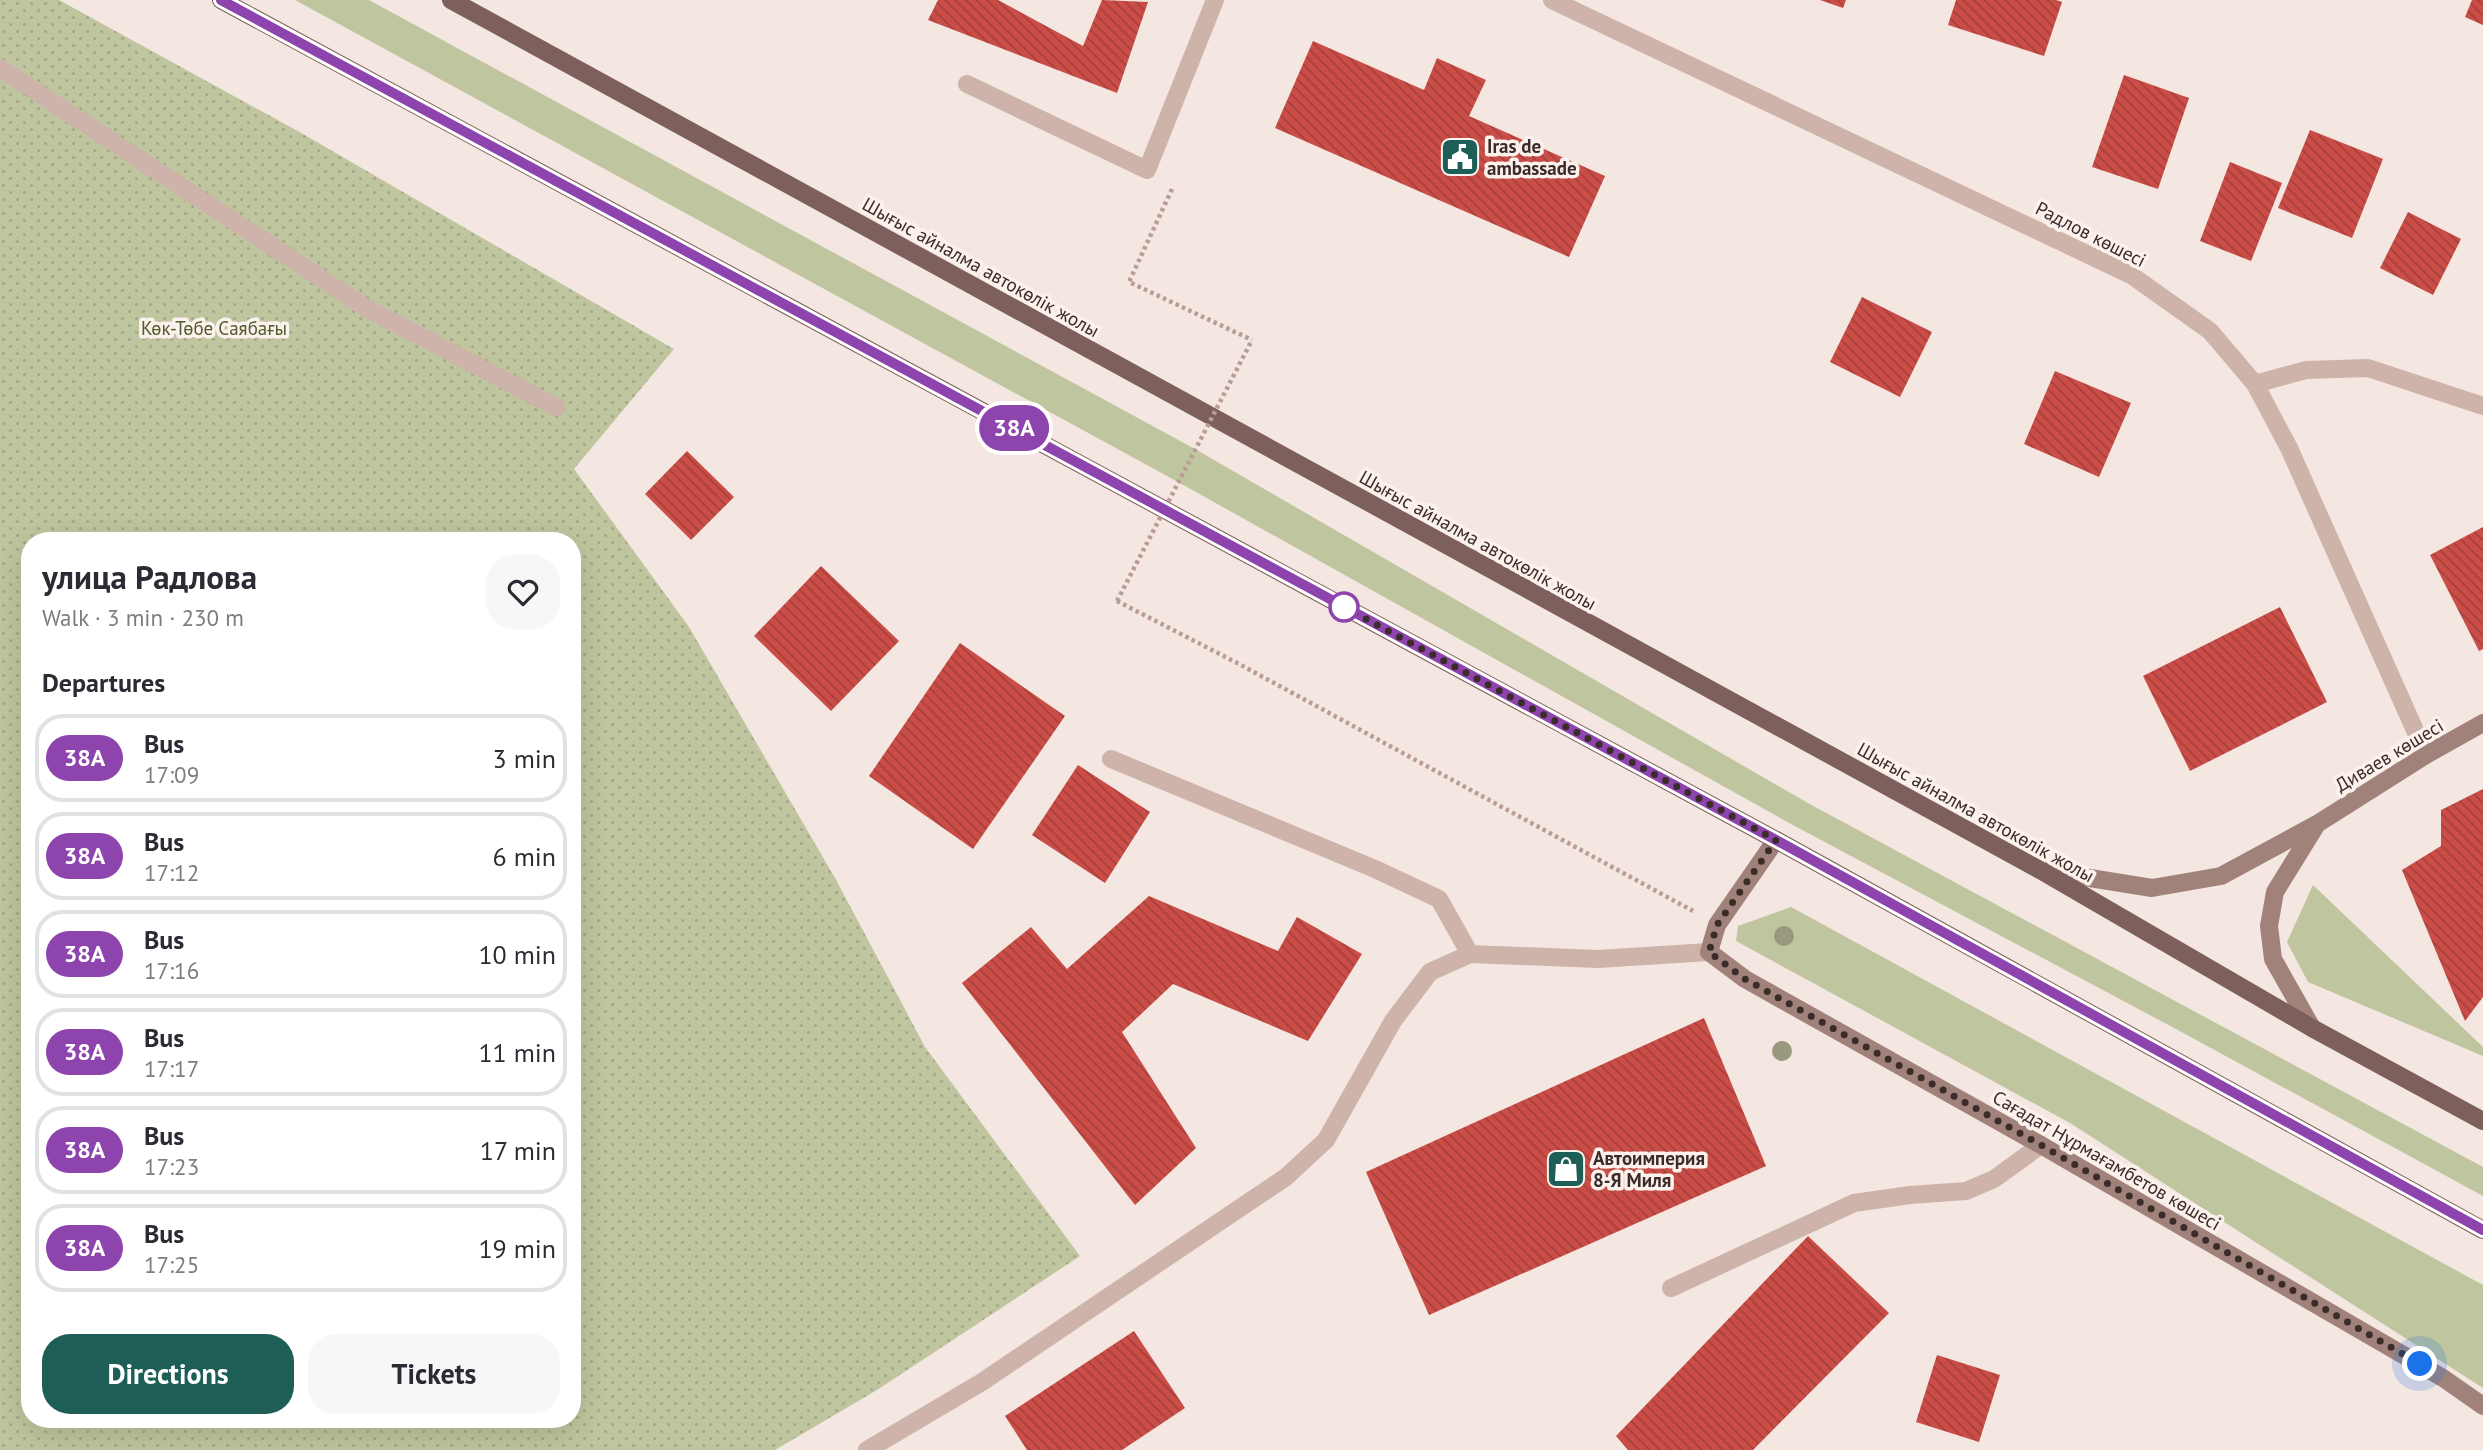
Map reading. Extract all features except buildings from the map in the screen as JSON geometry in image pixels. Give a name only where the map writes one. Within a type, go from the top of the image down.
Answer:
[{"type":"main road","points":[[220,0],[1776,840],[2483,1230]]},
{"type":"main road","name":"Шығыс айналма автокөлік жолы","points":[[451,0],[2040,870],[2312,1028],[2483,1121]]},
{"type":"street","points":[[967,84],[1147,170],[1215,0]]},
{"type":"street","name":"Радлов көшесі","points":[[1552,0],[2131,275],[2210,331],[2255,384],[2289,448],[2426,755]]},
{"type":"street","points":[[0,68],[368,309],[556,407]]},
{"type":"street","points":[[2255,384],[2306,370],[2368,368],[2483,406]]},
{"type":"street","name":"Диваев көшесі","points":[[2040,870],[2152,888],[2221,876],[2317,824],[2426,755],[2483,723]]},
{"type":"street","points":[[1111,759],[1375,869],[1439,899],[1470,954]]},
{"type":"street","points":[[2312,1028],[2273,959],[2269,926],[2275,892],[2317,824]]},
{"type":"street","points":[[867,1450],[982,1382],[1286,1177],[1326,1140],[1393,1021],[1430,972],[1470,954],[1598,959],[1709,952],[1717,925],[1776,840]]},
{"type":"street","name":"Сағадат Нұрмағамбетов көшесі","points":[[1709,952],[1745,979],[2041,1145],[2443,1378],[2483,1406]]},
{"type":"street","points":[[1671,1288],[1854,1203],[1966,1191],[1994,1179],[2041,1145]]},
{"type":"path","points":[[1147,170],[1175,183],[1129,282],[1252,340],[1118,601],[1241,665],[1717,925]]},
{"type":"green space","name":"Көк-Төбе Саябағы","points":[[0,0],[59,0],[303,134],[674,349],[574,469],[689,627],[835,878],[925,1047],[1080,1256],[877,1390],[775,1450],[0,1450]]},
{"type":"green space","points":[[295,0],[369,0],[1195,449],[1806,802],[2483,1167],[2483,1196],[1791,824],[1178,482]]},
{"type":"green space","points":[[2313,885],[2483,1047],[2483,1056],[2308,982],[2287,942]]},
{"type":"green space","points":[[1791,907],[2483,1285],[2483,1388],[2070,1123],[1736,941],[1738,926]]},
{"type":"bus line","name":"38А","points":[[221,0],[1776,840],[2483,1230]]},
{"type":"place","name":"Iras de ambassade","points":[[1460,157]]},
{"type":"place","name":"Автоимперия 8-Я Миля","points":[[1566,1169]]},
{"type":"route","points":[[1344,607],[1776,840],[1717,925],[1709,952],[1745,979],[2041,1145],[2420,1364]]}]
